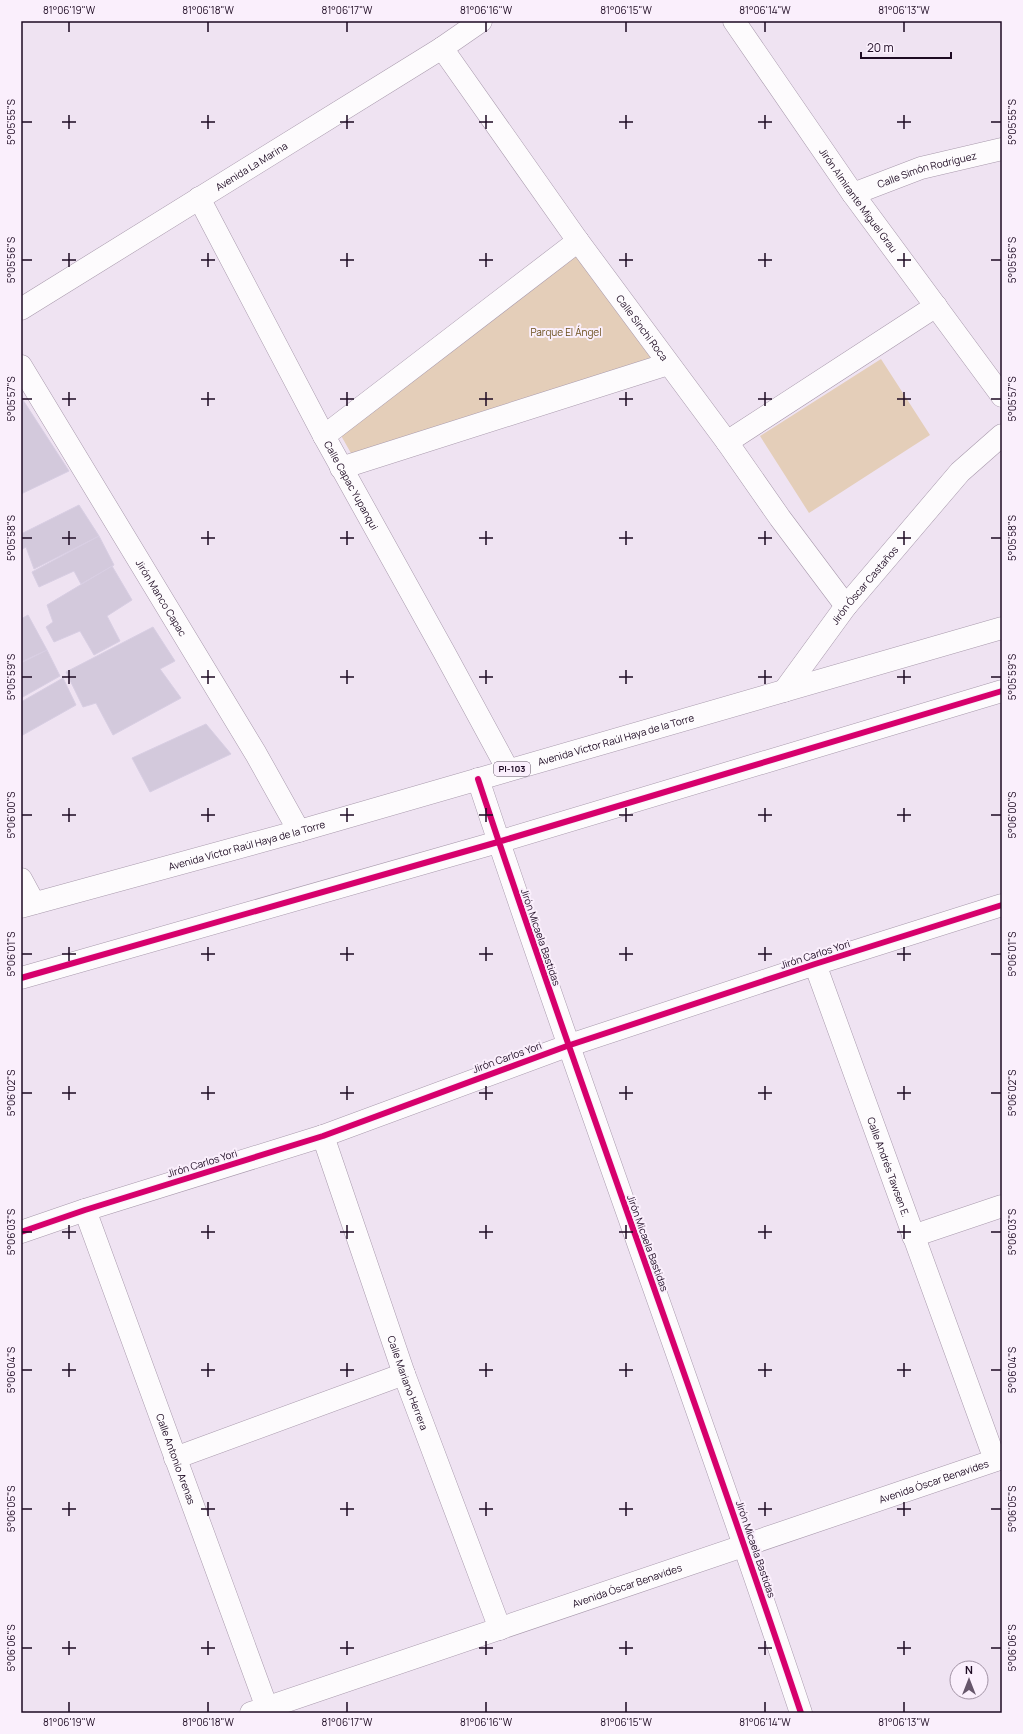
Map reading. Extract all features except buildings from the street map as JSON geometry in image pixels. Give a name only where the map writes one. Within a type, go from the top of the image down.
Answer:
[{"type":"street","name":"Avenida La Marina","points":[[21,309],[442,48],[481,21]]},
{"type":"street","name":"Jirón Almirante Miguel Grau","points":[[734,21],[853,194],[1002,396]]},
{"type":"street","name":"Calle Sinchi Roca","points":[[442,48],[578,241],[846,606]]},
{"type":"street","name":"Calle Simón Rodríguez","points":[[853,194],[921,168],[1002,148]]},
{"type":"street","name":"Calle Capac Yupanqui","points":[[199,198],[341,468],[508,770]]},
{"type":"street","points":[[324,436],[578,241]]},
{"type":"street","points":[[727,442],[936,306]]},
{"type":"street","points":[[341,468],[668,364]]},
{"type":"street","name":"Jirón Manco Capac","points":[[21,366],[252,747],[299,831]]},
{"type":"street","name":"Jirón Óscar Castaños","points":[[784,690],[846,606],[960,472],[1002,435]]},
{"type":"street","name":"Avenida Víctor Raúl Haya de la Torre","points":[[28,905],[299,831],[1002,628]]},
{"type":"street","points":[[21,978],[498,842],[1002,691]]},
{"type":"street","name":"Jirón Micaela Bastidas","points":[[478,779],[567,1046],[745,1545],[801,1713]]},
{"type":"street","points":[[21,879],[28,905]]},
{"type":"street","name":"Jirón Carlos Yori","points":[[21,1232],[85,1210],[323,1136],[567,1046],[815,964],[1002,905]]},
{"type":"street","name":"Calle Andrés Tawsen E.","points":[[815,964],[913,1236],[998,1459]]},
{"type":"street","name":"Calle Mariano Herrera","points":[[323,1136],[404,1374],[500,1629]]},
{"type":"street","points":[[913,1236],[1002,1206]]},
{"type":"street","name":"Calle Antonio Arenas","points":[[85,1210],[175,1458],[259,1710]]},
{"type":"street","points":[[175,1458],[404,1374]]},
{"type":"street","name":"Avenida Óscar Benavides","points":[[259,1710],[998,1459]]},
{"type":"green space","name":"Parque El Ángel","points":[[578,255],[653,360],[352,455],[339,432]]},
{"type":"green space","points":[[881,359],[930,435],[809,513],[760,436]]},
{"type":"cycle path","points":[[21,978],[498,842],[1002,691]]},
{"type":"cycle path","points":[[478,779],[557,1013],[721,1479],[801,1713]]},
{"type":"cycle path","points":[[21,1232],[85,1210],[323,1136],[567,1046],[815,964],[1002,905]]}]
